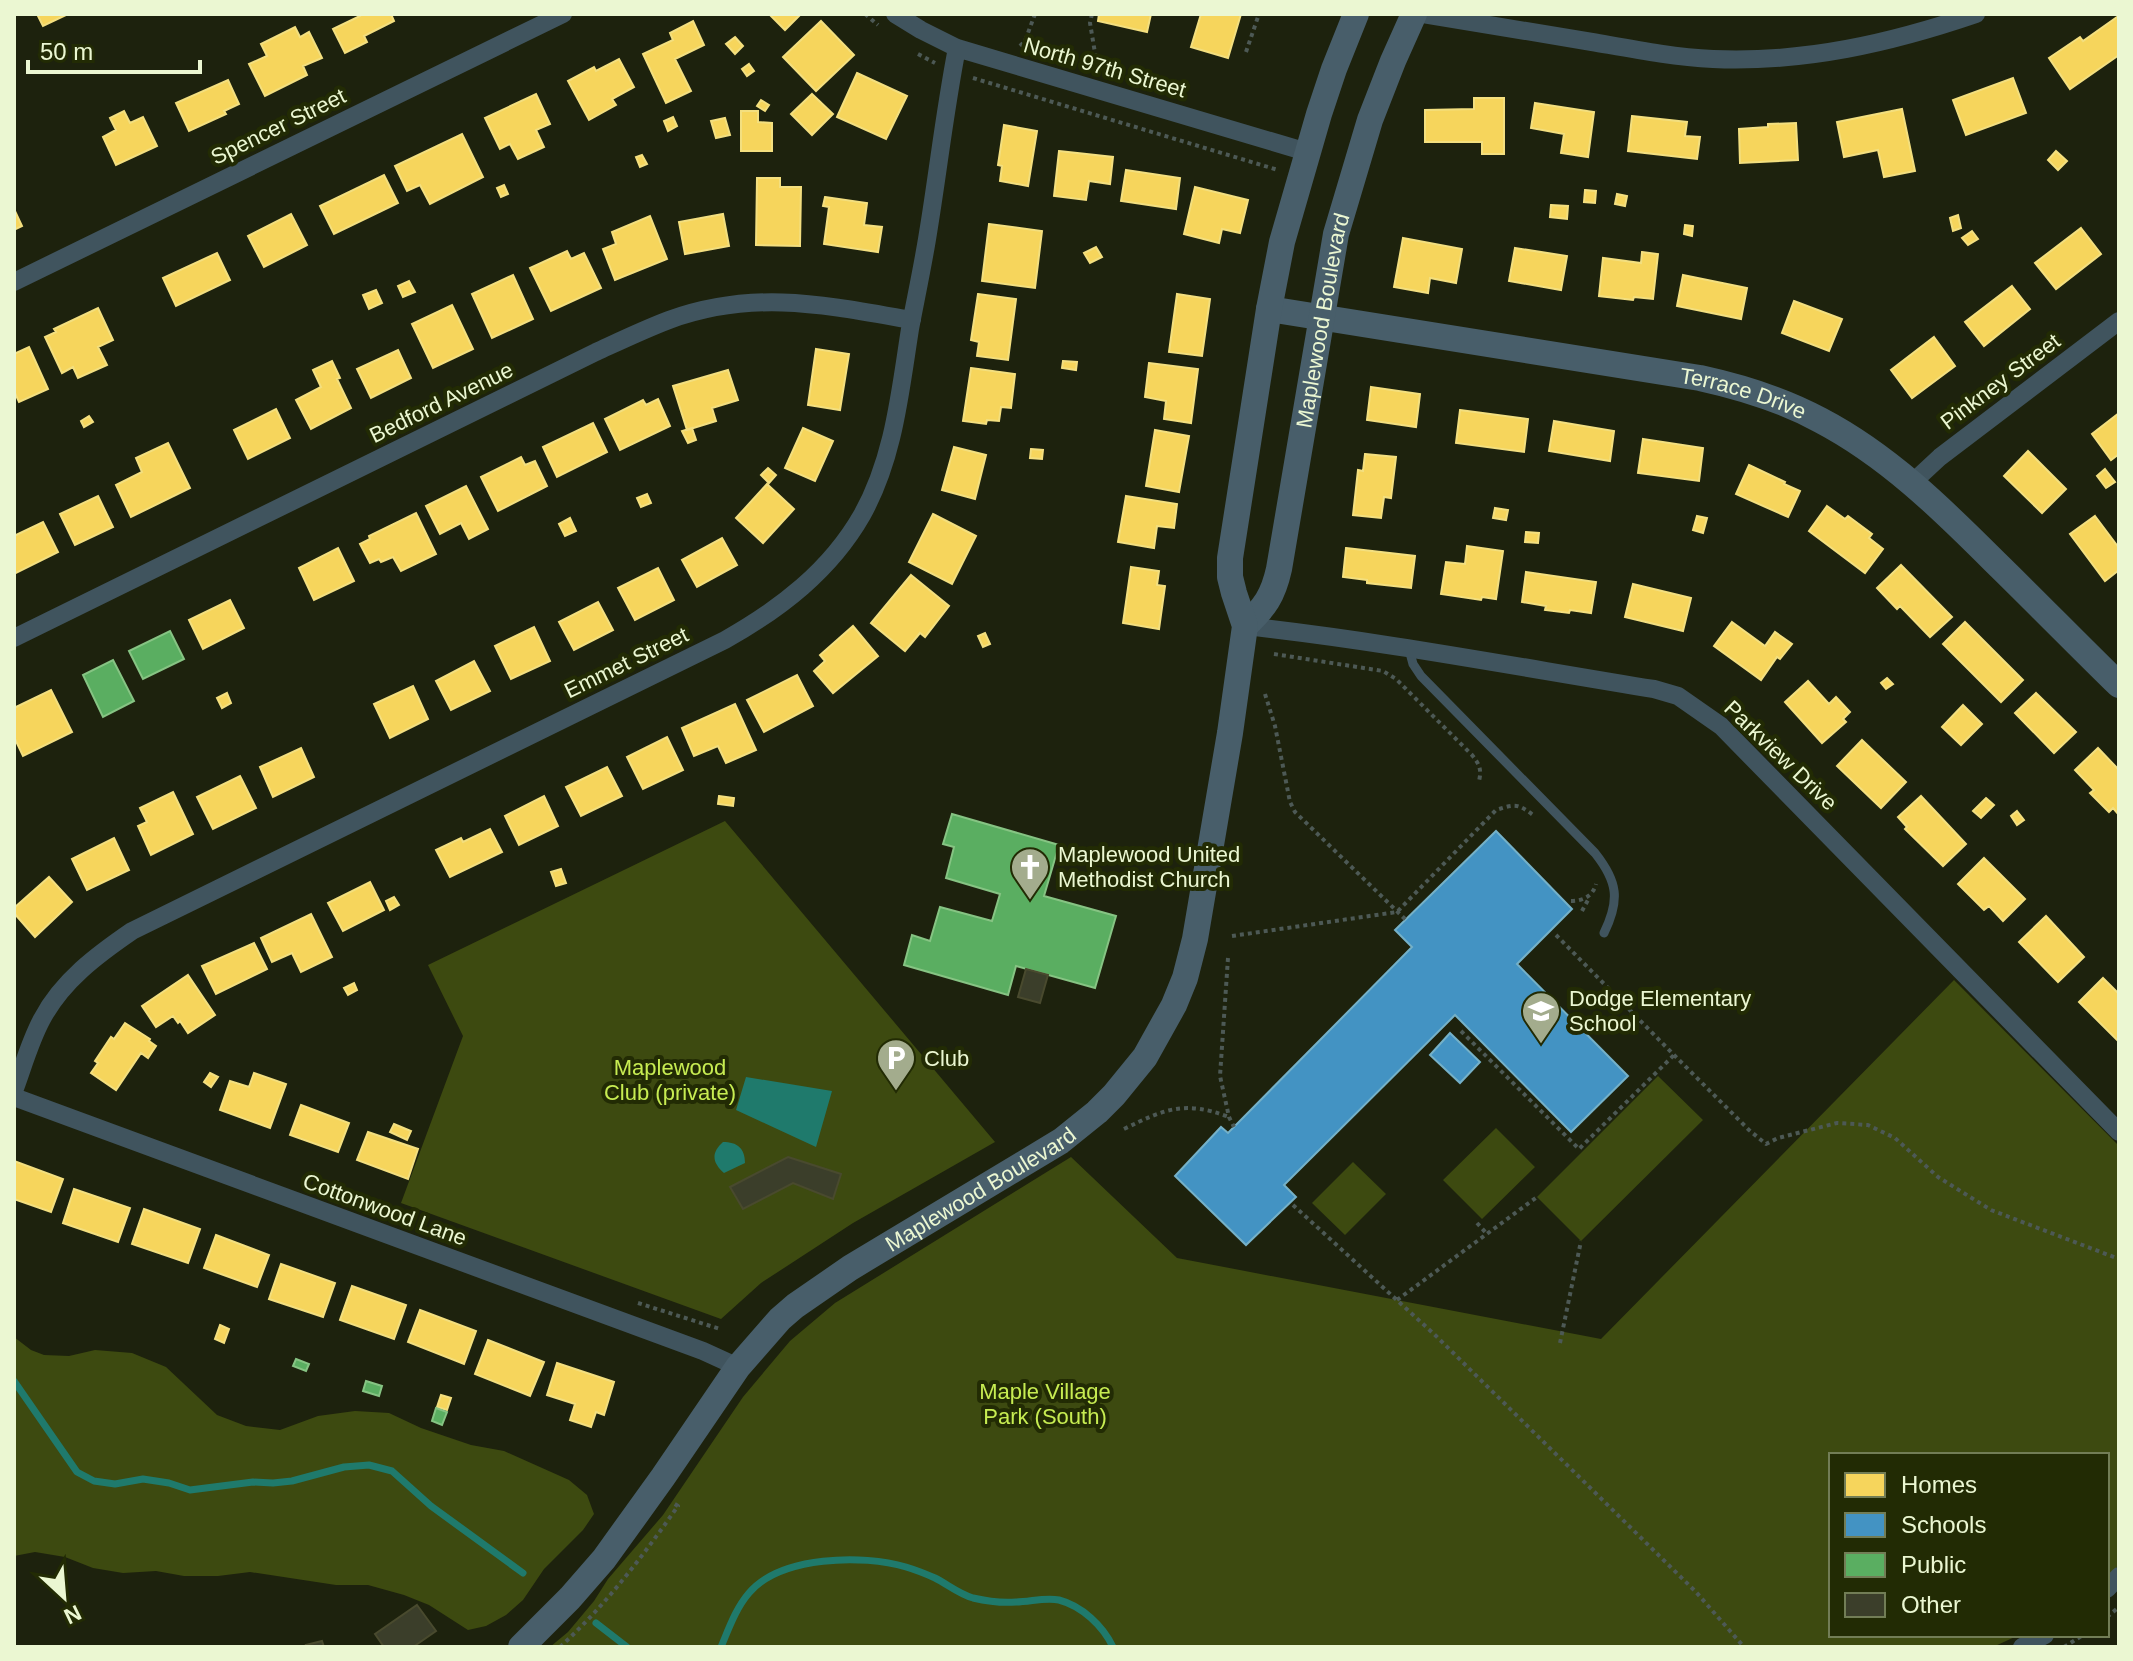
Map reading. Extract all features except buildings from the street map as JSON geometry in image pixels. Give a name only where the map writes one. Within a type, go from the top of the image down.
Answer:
[{"type":"street","name":"Spencer Street","points":[[14,282],[563,14]]},
{"type":"street","name":"North 97th Street","points":[[895,14],[957,48],[1307,152]]},
{"type":"street","name":"Maplewood Boulevard","points":[[521,1647],[604,1559],[738,1367],[780,1319],[850,1268],[1036,1157],[1079,1127],[1114,1095],[1145,1057],[1174,1005],[1193,949],[1245,626],[1230,577],[1230,558],[1269,309],[1282,242],[1307,152],[1356,14]]},
{"type":"street","name":"Maplewood Boulevard","points":[[1245,626],[1275,589],[1336,234],[1379,95],[1414,14]]},
{"type":"street","points":[[1423,14],[1656,53],[1714,59],[1796,57],[1859,48],[1920,33],[1976,14]]},
{"type":"street","name":"Emmet Street","points":[[14,1094],[41,1021],[52,1004],[82,968],[132,931],[725,640],[759,621],[822,569],[862,516],[876,487],[893,433],[957,48]]},
{"type":"street","name":"Bedford Avenue","points":[[14,638],[596,352],[668,320],[718,307],[776,301],[823,304],[912,320]]},
{"type":"street","name":"Terrace Drive","points":[[1269,309],[1685,375],[1736,386],[1787,404],[1860,443],[1931,498],[2119,685]]},
{"type":"street","name":"Pinkney Street","points":[[1912,483],[1951,448],[2119,321]]},
{"type":"street","name":"Parkview Drive","points":[[1245,626],[1409,649],[1654,689],[1678,696],[1721,726],[2119,1132]]},
{"type":"street","name":"Cottonwood Lane","points":[[14,1094],[703,1351],[738,1367]]},
{"type":"street","points":[[2022,1647],[2041,1637]]},
{"type":"lane","points":[[1409,649],[1413,664],[1421,676],[1605,865],[1615,891],[1615,904],[1604,933]]},
{"type":"path","points":[[1005,63],[1025,41],[1035,14]]},
{"type":"path","points":[[1092,14],[1090,23],[1101,91]]},
{"type":"path","points":[[1246,52],[1259,14]]},
{"type":"path","points":[[972,77],[1280,171]]},
{"type":"path","points":[[1274,654],[1383,671],[1396,679],[1472,755],[1482,772],[1479,781]]},
{"type":"path","points":[[1265,694],[1295,812],[1406,920]]},
{"type":"path","points":[[1232,936],[1397,912],[1496,810],[1520,805],[1544,824]]},
{"type":"path","points":[[1582,911],[1596,887],[1596,876]]},
{"type":"path","points":[[1571,901],[1590,896]]},
{"type":"path","points":[[1556,935],[1766,1144],[1837,1123],[1868,1125],[1895,1138],[1938,1177],[1991,1210],[2119,1259]]},
{"type":"path","points":[[1228,958],[1220,1076],[1234,1127]]},
{"type":"path","points":[[1461,1031],[1579,1149],[1674,1055]]},
{"type":"path","points":[[1124,1129],[1155,1114],[1191,1107],[1229,1117]]},
{"type":"path","points":[[1397,1300],[1537,1197]]},
{"type":"path","points":[[1293,1205],[1426,1325],[1696,1592],[1744,1647]]},
{"type":"path","points":[[1477,1223],[1487,1234]]},
{"type":"path","points":[[1560,1343],[1581,1241]]},
{"type":"green space","name":"Maplewood Club (private)","points":[[725,821],[995,1142],[853,1223],[761,1283],[721,1319],[401,1203],[463,1036],[428,965]]},
{"type":"green space","name":"Maple Village Park (South)","points":[[1954,980],[2119,1146],[2119,1565],[2109,1575],[2109,1453],[1829,1453],[1829,1637],[2015,1637],[1993,1647],[550,1647],[568,1632],[663,1515],[743,1397],[790,1341],[835,1303],[1071,1157],[1177,1258],[1601,1339]]},
{"type":"green space","points":[[1658,1076],[1703,1120],[1581,1241],[1537,1197]]},
{"type":"green space","points":[[1496,1128],[1535,1167],[1482,1219],[1443,1180]]},
{"type":"green space","points":[[1353,1162],[1386,1194],[1345,1235],[1312,1203]]},
{"type":"green space","points":[[14,1337],[31,1350],[44,1355],[69,1356],[95,1350],[132,1353],[166,1367],[217,1415],[246,1426],[280,1430],[318,1416],[355,1411],[389,1413],[471,1445],[504,1451],[569,1480],[587,1495],[594,1514],[583,1530],[544,1569],[523,1600],[506,1615],[486,1626],[468,1630],[429,1605],[368,1585],[336,1585],[250,1572],[218,1576],[184,1576],[156,1571],[123,1573],[35,1552],[14,1556]]},
{"type":"water","points":[[746,1077],[832,1091],[816,1147],[736,1110]]},
{"type":"water","points":[[723,1142],[739,1147],[744,1153],[745,1163],[724,1173],[714,1158]]},
{"type":"waterway","points":[[14,1381],[77,1472],[94,1481],[115,1484],[143,1479],[190,1490],[253,1482],[292,1481],[344,1467],[369,1465],[392,1471],[431,1506],[523,1573]]},
{"type":"waterway","points":[[721,1647],[740,1605],[763,1581],[801,1565],[846,1560],[868,1560],[906,1567],[978,1599],[1006,1602],[1059,1600],[1091,1618],[1113,1647]]},
{"type":"waterway","points":[[596,1623],[627,1647]]},
{"type":"place","name":"Maplewood United Methodist Church","points":[[1030,901]]},
{"type":"place","name":"Dodge Elementary School","points":[[1541,1045]]},
{"type":"place","name":"Club","points":[[896,1092]]}]
